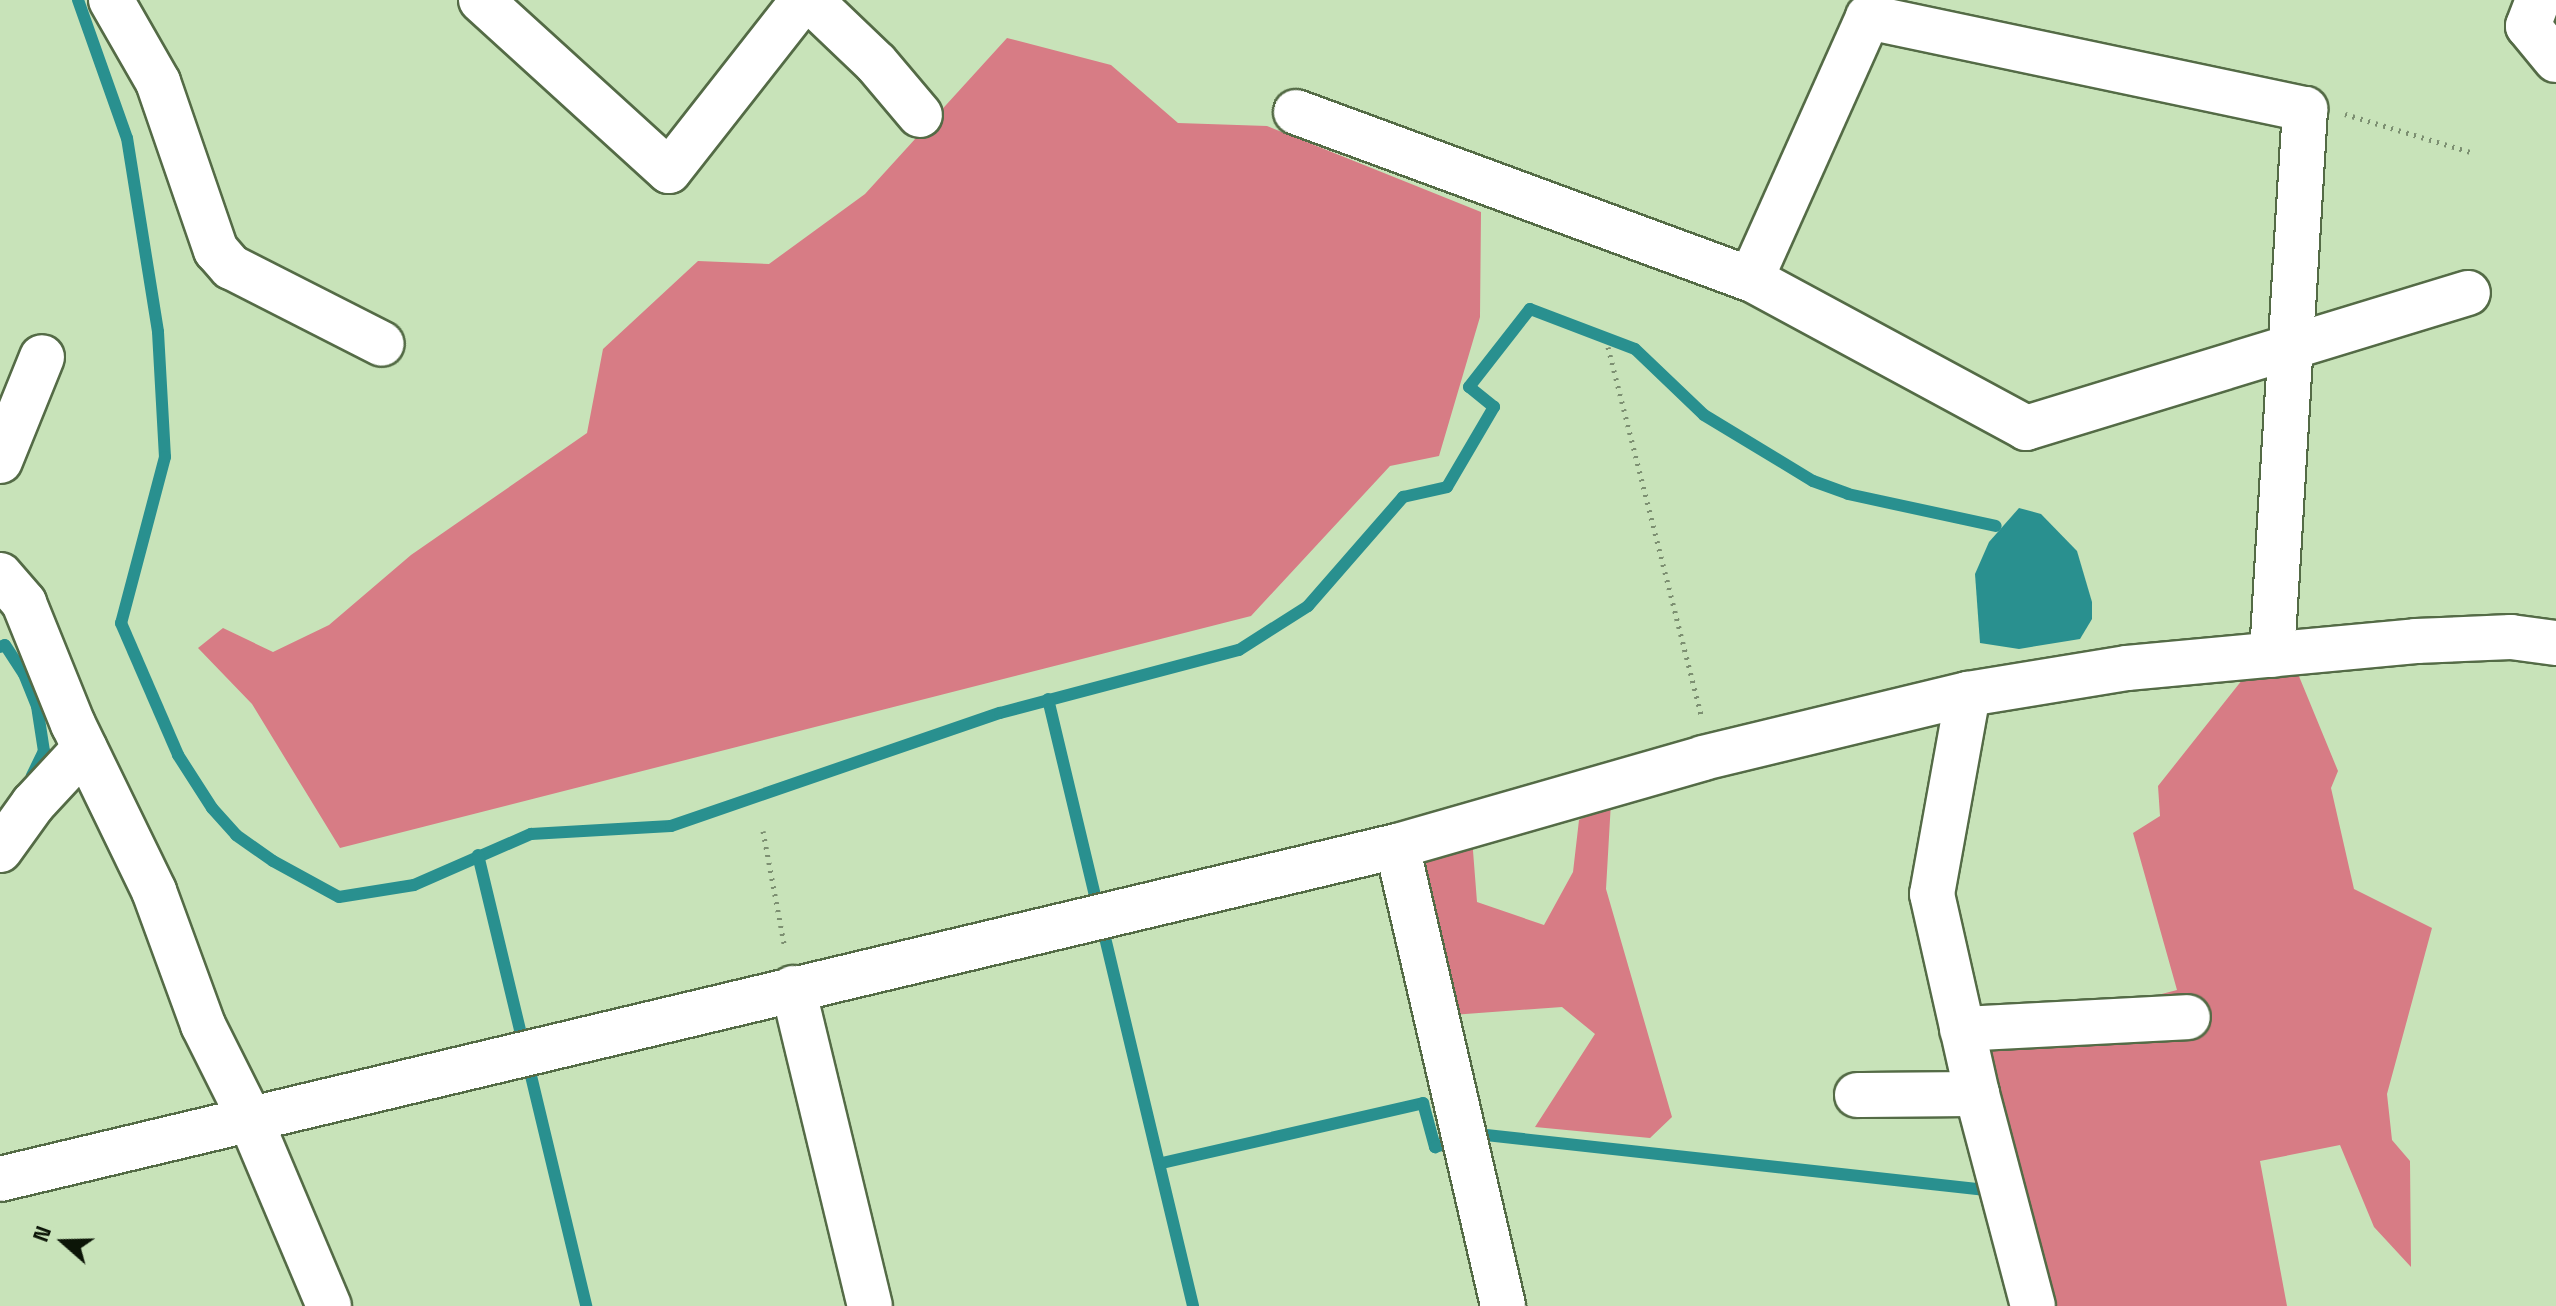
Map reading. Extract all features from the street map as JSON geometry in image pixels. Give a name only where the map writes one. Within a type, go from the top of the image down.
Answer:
[{"type":"street","points":[[111,0],[158,82],[216,250],[231,267],[382,344]]},
{"type":"street","points":[[481,0],[669,171],[803,0]]},
{"type":"street","points":[[810,0],[876,63],[920,115]]},
{"type":"street","points":[[2538,0],[2528,26],[2556,60]]},
{"type":"street","points":[[1751,279],[1868,17],[2305,109],[2286,350],[2272,655]]},
{"type":"street","points":[[1296,112],[1751,279],[2026,428],[2468,293]]},
{"type":"street","points":[[0,461],[42,357]]},
{"type":"street","points":[[0,575],[24,603],[85,748],[154,891],[203,1025],[250,1119],[329,1306]]},
{"type":"street","points":[[0,1179],[1397,846],[1712,756],[1968,694],[2127,668],[2416,641],[2511,637],[2556,643]]},
{"type":"street","points":[[1968,694],[1932,894],[1977,1094],[2033,1306]]},
{"type":"street","points":[[0,850],[33,804],[85,748]]},
{"type":"street","points":[[1397,846],[1503,1306]]},
{"type":"street","points":[[793,988],[870,1306]]},
{"type":"street","points":[[1962,1029],[2188,1017]]},
{"type":"street","points":[[1857,1095],[1977,1094]]},
{"type":"path","points":[[2305,109],[2359,115],[2474,153]]},
{"type":"path","points":[[1608,347],[1712,756]]},
{"type":"path","points":[[763,831],[793,988]]},
{"type":"shaded area","points":[[1007,38],[1111,65],[1178,123],[1267,126],[1481,212],[1480,317],[1439,456],[1390,466],[1251,616],[340,848],[252,704],[198,648],[223,628],[273,652],[329,625],[411,555],[587,433],[603,349],[698,261],[769,264],[865,194]]},
{"type":"shaded area","points":[[2296,669],[2338,771],[2331,788],[2354,889],[2432,928],[2387,1094],[2392,1140],[2410,1161],[2411,1267],[2374,1227],[2340,1145],[2260,1161],[2287,1306],[2050,1306],[1986,1040],[2177,990],[2133,833],[2160,816],[2158,786],[2250,670]]},
{"type":"shaded area","points":[[1611,802],[1606,889],[1672,1117],[1650,1138],[1535,1127],[1595,1034],[1562,1007],[1452,1015],[1417,859],[1472,838],[1477,902],[1544,925],[1573,872],[1579,820]]},
{"type":"water","points":[[2019,508],[2041,514],[2077,551],[2092,602],[2092,619],[2080,639],[2019,649],[1980,643],[1975,574],[1989,542]]},
{"type":"waterway","points":[[78,0],[127,138],[158,332],[165,457],[121,623],[178,755],[212,808],[236,835],[273,861],[339,897],[414,885],[531,834],[671,826],[1000,713],[1239,650],[1308,606],[1403,497],[1447,487],[1494,407],[1469,387],[1530,309],[1635,349],[1704,415],[1813,481],[1848,494],[1996,526]]},
{"type":"waterway","points":[[0,647],[5,645],[24,674],[37,706],[44,751],[32,776]]},
{"type":"waterway","points":[[1048,699],[1193,1306]]},
{"type":"waterway","points":[[478,855],[586,1306]]},
{"type":"waterway","points":[[1162,1163],[1423,1103],[1435,1147],[1477,1134],[1986,1190]]}]
